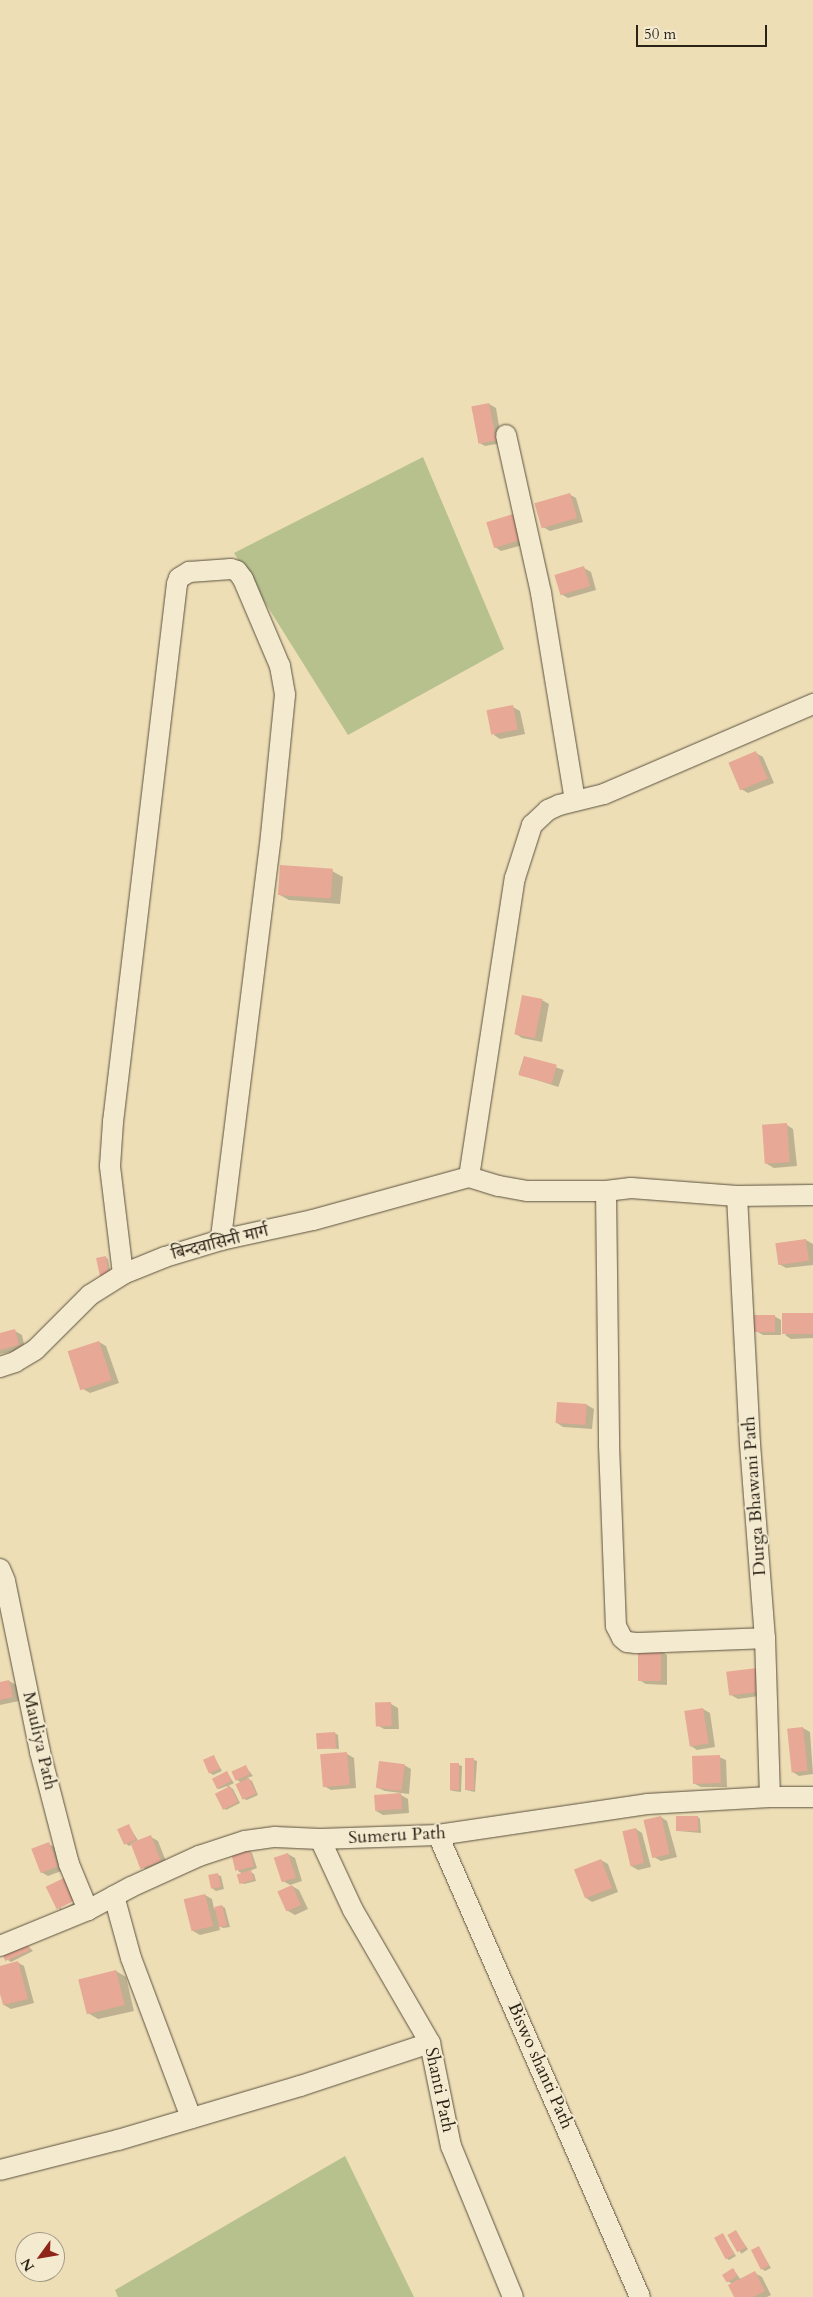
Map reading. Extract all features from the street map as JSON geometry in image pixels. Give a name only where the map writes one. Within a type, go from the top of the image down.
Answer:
[{"type":"street","points":[[506,435],[540,593],[575,800]]},
{"type":"street","points":[[123,1274],[110,1166],[113,1122],[177,584],[179,578],[189,572],[231,569],[237,571],[242,579],[280,666],[285,695],[271,836],[222,1240]]},
{"type":"street","points":[[813,704],[604,794],[559,804],[540,816],[530,830],[515,878],[469,1177],[499,1186],[528,1191],[606,1191],[631,1188],[737,1196],[813,1195]]},
{"type":"street","name":"बिन्दवासिनी मार्ग","points":[[0,1367],[15,1362],[36,1350],[90,1295],[123,1274],[165,1257],[222,1240],[313,1220],[469,1177]]},
{"type":"street","points":[[606,1191],[609,1444],[614,1596],[619,1634],[628,1642],[636,1643],[765,1638]]},
{"type":"street","name":"Durga Bhawani Path","points":[[737,1196],[749,1425],[765,1638],[770,1797]]},
{"type":"street","name":"Mauliya Path","points":[[0,1569],[5,1581],[45,1771],[69,1864],[88,1910]]},
{"type":"street","name":"Sumeru Path","points":[[0,1946],[88,1910],[199,1856],[245,1841],[275,1838],[320,1839],[438,1835],[647,1804],[770,1797],[813,1798]]},
{"type":"street","name":"Biswo shanti Path","points":[[438,1835],[640,2297]]},
{"type":"street","name":"Shanti Path","points":[[320,1839],[353,1910],[430,2043],[451,2146],[513,2297]]},
{"type":"street","points":[[114,1896],[131,1958],[191,2118]]},
{"type":"street","points":[[0,2170],[118,2140],[300,2086],[430,2043]]},
{"type":"green space","points":[[423,457],[504,649],[348,735],[234,553]]},
{"type":"green space","points":[[345,2156],[414,2297],[118,2297],[115,2290]]},
{"type":"building","points":[[489,403],[496,440],[479,444],[471,406]]},
{"type":"building","points":[[570,493],[577,518],[542,528],[534,503]]},
{"type":"building","points":[[513,514],[521,540],[494,548],[486,522]]},
{"type":"building","points":[[584,566],[590,586],[560,595],[554,575]]},
{"type":"building","points":[[513,705],[518,730],[491,735],[486,710]]},
{"type":"building","points":[[756,751],[768,779],[740,790],[728,763]]},
{"type":"building","points":[[280,865],[333,869],[331,899],[278,895]]},
{"type":"building","points":[[522,995],[543,999],[535,1038],[514,1034]]},
{"type":"building","points":[[524,1056],[557,1065],[552,1084],[519,1075]]},
{"type":"building","points":[[787,1123],[790,1162],[765,1164],[762,1125]]},
{"type":"building","points":[[806,1239],[809,1261],[778,1265],[775,1243]]},
{"type":"building","points":[[106,1256],[109,1275],[100,1276],[96,1258]]},
{"type":"building","points":[[782,1313],[813,1313],[813,1334],[782,1334]]},
{"type":"building","points":[[754,1315],[775,1315],[775,1332],[754,1332]]},
{"type":"building","points":[[15,1329],[19,1345],[0,1350],[0,1333]]},
{"type":"building","points":[[99,1341],[112,1380],[80,1390],[68,1351]]},
{"type":"building","points":[[557,1402],[587,1404],[585,1425],[556,1423]]},
{"type":"building","points":[[638,1650],[661,1650],[661,1681],[638,1681]]},
{"type":"building","points":[[757,1668],[760,1692],[729,1696],[726,1672]]},
{"type":"building","points":[[9,1680],[13,1697],[0,1700],[0,1682]]},
{"type":"building","points":[[391,1702],[392,1726],[376,1727],[375,1703]]},
{"type":"building","points":[[703,1708],[709,1744],[690,1747],[684,1711]]},
{"type":"building","points":[[803,1727],[808,1771],[792,1772],[787,1729]]},
{"type":"building","points":[[335,1732],[336,1748],[317,1749],[316,1733]]},
{"type":"building","points":[[347,1752],[350,1785],[323,1787],[320,1754]]},
{"type":"building","points":[[214,1755],[220,1769],[209,1773],[203,1760]]},
{"type":"building","points":[[720,1755],[721,1783],[693,1784],[692,1756]]},
{"type":"building","points":[[465,1758],[474,1758],[474,1790],[465,1790]]},
{"type":"building","points":[[379,1761],[405,1764],[402,1791],[376,1788]]},
{"type":"building","points":[[450,1763],[459,1763],[459,1790],[450,1790]]},
{"type":"building","points":[[246,1765],[250,1774],[235,1781],[231,1772]]},
{"type":"building","points":[[227,1771],[232,1781],[217,1789],[212,1779]]},
{"type":"building","points":[[249,1778],[256,1793],[243,1800],[235,1784]]},
{"type":"building","points":[[230,1786],[238,1802],[223,1810],[215,1794]]},
{"type":"building","points":[[401,1793],[402,1809],[375,1811],[374,1795]]},
{"type":"building","points":[[661,1816],[670,1854],[652,1858],[643,1820]]},
{"type":"building","points":[[676,1816],[698,1816],[698,1831],[676,1831]]},
{"type":"building","points":[[129,1824],[136,1840],[124,1845],[117,1829]]},
{"type":"building","points":[[636,1828],[644,1863],[630,1866],[622,1831]]},
{"type":"building","points":[[151,1835],[161,1861],[140,1869],[130,1843]]},
{"type":"building","points":[[49,1842],[58,1866],[41,1873],[31,1849]]},
{"type":"building","points":[[250,1850],[254,1867],[235,1871],[231,1854]]},
{"type":"building","points":[[288,1853],[296,1878],[282,1882],[274,1858]]},
{"type":"building","points":[[601,1859],[612,1888],[585,1898],[574,1869]]},
{"type":"building","points":[[251,1870],[254,1880],[240,1884],[237,1874]]},
{"type":"building","points":[[218,1873],[221,1887],[211,1889],[208,1875]]},
{"type":"building","points":[[70,1875],[81,1897],[57,1909],[46,1887]]},
{"type":"building","points":[[292,1885],[301,1905],[286,1912],[277,1892]]},
{"type":"building","points":[[205,1894],[213,1926],[192,1931],[184,1899]]},
{"type":"building","points":[[222,1905],[227,1925],[219,1927],[214,1907]]},
{"type":"building","points":[[27,1943],[30,1950],[5,1961],[2,1954]]},
{"type":"building","points":[[18,1961],[28,1999],[3,2005],[0,1994],[0,1966]]},
{"type":"building","points":[[116,1970],[125,2005],[87,2014],[78,1979]]},
{"type":"building","points":[[736,2230],[746,2247],[737,2252],[727,2235]]},
{"type":"building","points":[[723,2233],[734,2254],[725,2259],[714,2238]]},
{"type":"building","points":[[759,2246],[769,2266],[761,2270],[751,2250]]},
{"type":"building","points":[[733,2268],[738,2276],[727,2283],[722,2275]]},
{"type":"building","points":[[755,2271],[765,2291],[753,2297],[734,2297],[728,2285]]}]
